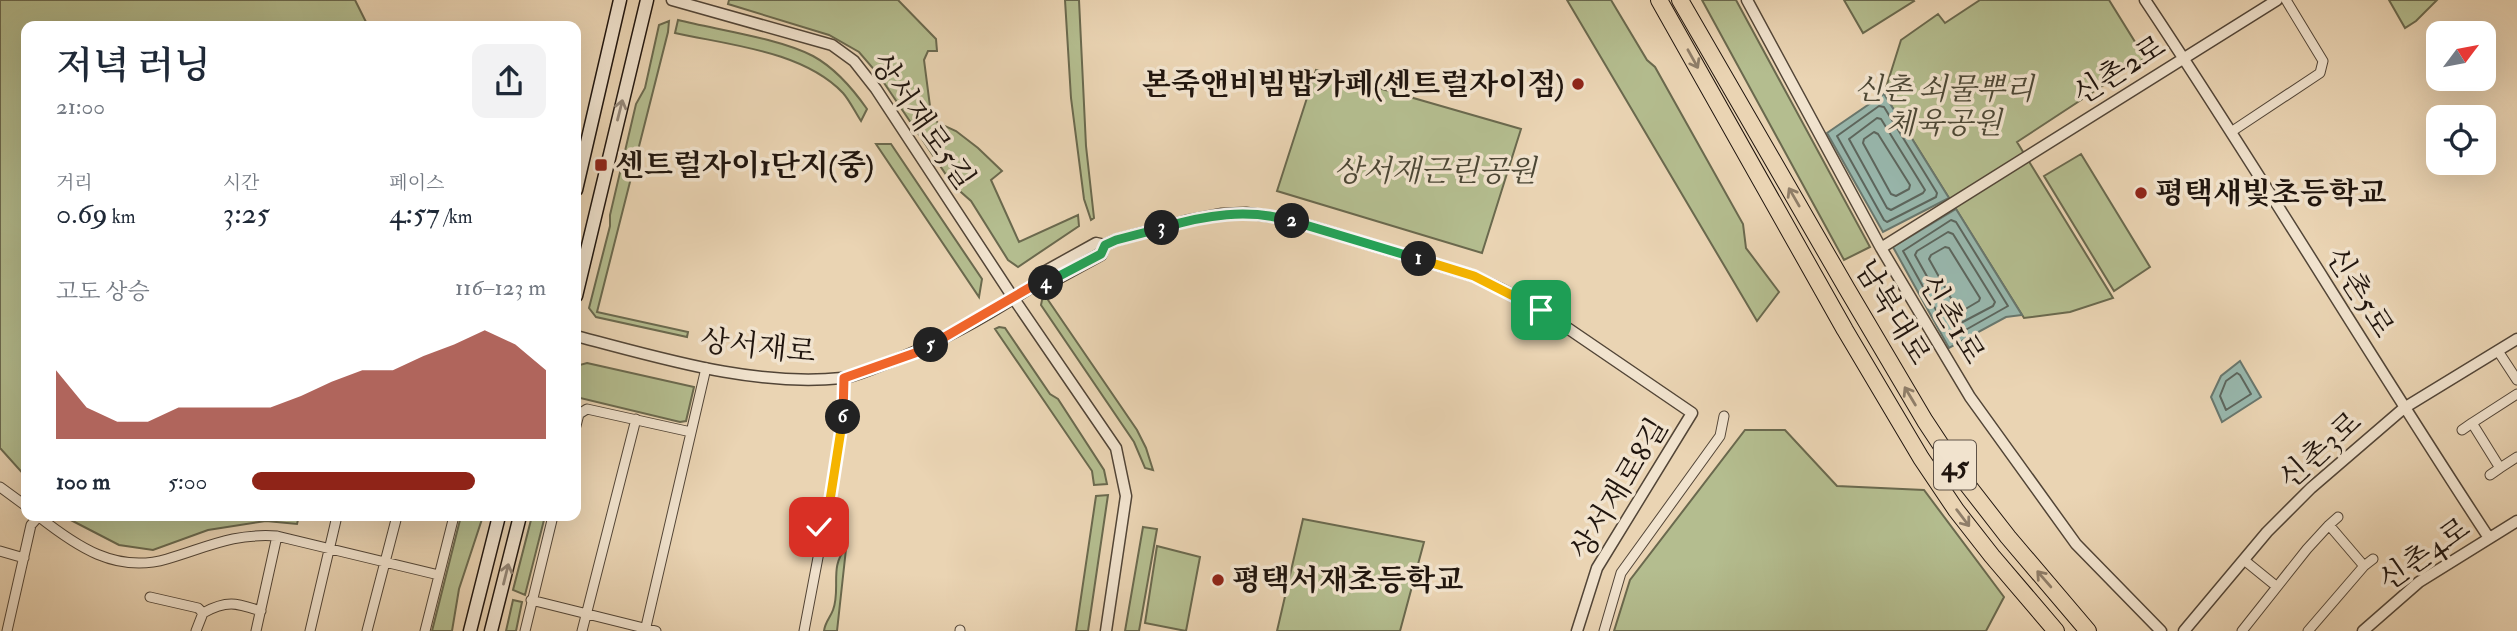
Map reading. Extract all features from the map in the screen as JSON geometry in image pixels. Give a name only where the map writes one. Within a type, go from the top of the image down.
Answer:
[{"type":"highway","name":"남북대로","points":[[1659,0],[1852,342],[1921,458],[1964,519],[2056,631]]},
{"type":"highway","name":"남북대로","points":[[1680,0],[1925,421],[1966,483],[2088,631]]},
{"type":"main road","points":[[581,168],[620,0]]},
{"type":"main road","points":[[581,275],[647,0]]},
{"type":"main road","points":[[470,631],[498,521]]},
{"type":"main road","points":[[491,631],[519,521]]},
{"type":"street","name":"상서재로5길","points":[[672,0],[832,45],[854,61],[876,89],[1116,449],[1126,496],[1106,631]]},
{"type":"street","name":"신촌1로","points":[[1747,0],[1881,248],[1970,397],[2076,544],[2161,631]]},
{"type":"street","name":"신촌5로","points":[[2145,0],[2489,538]]},
{"type":"street","name":"신촌2로","points":[[1881,248],[2277,0]]},
{"type":"street","points":[[2231,132],[2320,73],[2323,61],[2286,0]]},
{"type":"street","name":"상서재로","points":[[581,337],[706,368],[774,378],[844,378],[915,353],[951,336],[1041,281],[1042,273],[1096,243],[1105,245],[1186,221],[1245,213],[1283,218],[1474,276],[1541,310],[1692,413]]},
{"type":"street","name":"신촌3로","points":[[2185,631],[2267,532],[2311,488],[2404,408],[2517,339]]},
{"type":"street","points":[[2498,351],[2517,380]]},
{"type":"street","points":[[531,600],[649,630],[706,368]]},
{"type":"street","points":[[826,526],[844,416],[844,378]]},
{"type":"street","points":[[2462,430],[2517,394]]},
{"type":"street","points":[[581,413],[587,409],[691,432]]},
{"type":"street","name":"상서재로8길","points":[[1577,631],[1597,568],[1692,413]]},
{"type":"street","points":[[1604,631],[1621,573],[1720,436],[1724,416]]},
{"type":"street","points":[[582,631],[636,419]]},
{"type":"street","points":[[2472,423],[2500,468]]},
{"type":"street","points":[[2490,475],[2517,457]]},
{"type":"street","points":[[0,486],[21,502]]},
{"type":"street","points":[[2242,631],[2307,549],[2338,517]]},
{"type":"street","points":[[7,631],[31,525],[35,521]]},
{"type":"street","points":[[46,521],[85,550],[133,563],[165,560],[233,537],[277,536],[439,575]]},
{"type":"street","points":[[310,631],[336,521]]},
{"type":"street","points":[[367,631],[396,521]]},
{"type":"street","points":[[425,631],[453,521]]},
{"type":"street","points":[[525,631],[552,521]]},
{"type":"street","name":"신촌4로","points":[[2363,631],[2419,582],[2517,521]]},
{"type":"street","points":[[2329,525],[2364,566]]},
{"type":"street","points":[[826,526],[832,530],[834,540],[827,547],[820,547],[814,543],[813,536],[819,527],[826,526]]},
{"type":"street","points":[[256,631],[277,536]]},
{"type":"street","points":[[804,631],[820,547]]},
{"type":"street","points":[[0,551],[24,558]]},
{"type":"street","points":[[2308,631],[2364,566],[2374,559]]},
{"type":"street","points":[[2244,560],[2276,586]]},
{"type":"street","points":[[150,597],[198,608],[203,613]]},
{"type":"street","points":[[196,631],[203,613],[224,603],[237,603],[261,611]]},
{"type":"street","points":[[0,604],[12,607]]},
{"type":"green space","points":[[0,0],[355,0],[366,21],[21,21],[21,471],[0,448]]},
{"type":"green space","points":[[729,0],[898,0],[936,39],[937,51],[928,51],[924,60],[931,114],[938,123],[956,131],[978,148],[1002,171],[991,180],[1019,242],[1078,215],[1079,226],[1018,267],[1008,260],[971,201],[953,185],[878,74],[859,52],[829,35],[728,4]]},
{"type":"green space","points":[[1065,0],[1079,0],[1086,146],[1094,218],[1091,220],[1084,199],[1071,98]]},
{"type":"green space","points":[[1567,0],[1611,0],[1647,60],[1655,67],[1743,224],[1746,248],[1779,292],[1757,321]]},
{"type":"green space","points":[[1702,0],[1736,0],[1870,247],[1844,260]]},
{"type":"green space","points":[[1844,0],[1913,0],[1914,1],[1863,33]]},
{"type":"green space","name":"신촌 쇠물뿌리 체육공원","points":[[1980,0],[2109,0],[2145,58],[2017,142],[2113,298],[2070,312],[2024,318],[1884,94],[1901,40],[1938,14],[1945,23]]},
{"type":"green space","points":[[2389,0],[2437,0],[2405,28]]},
{"type":"green space","points":[[678,20],[765,39],[813,56],[836,73],[862,101],[867,109],[861,121],[843,93],[827,79],[787,59],[764,52],[675,33]]},
{"type":"green space","points":[[669,21],[597,312],[688,332],[687,337],[596,317],[589,308],[636,104],[645,88],[659,25]]},
{"type":"green space","name":"상서재근린공원","points":[[1316,70],[1521,129],[1482,253],[1277,191]]},
{"type":"green space","points":[[876,144],[891,144],[982,279],[979,297]]},
{"type":"green space","points":[[2081,154],[2150,267],[2114,291],[2044,176]]},
{"type":"green space","points":[[1046,297],[1137,430],[1153,470],[1145,468],[1134,442],[1041,305]]},
{"type":"green space","points":[[1005,328],[1050,394],[1058,399],[1104,470],[1107,484],[1094,485],[1092,471],[995,329]]},
{"type":"green space","points":[[587,363],[694,387],[686,421],[680,422],[581,398],[581,365]]},
{"type":"green space","points":[[1745,430],[1785,430],[1837,486],[1924,490],[2004,597],[1986,631],[1614,631],[1630,580]]},
{"type":"green space","points":[[1108,495],[1088,631],[1076,631],[1096,496]]},
{"type":"green space","points":[[1303,519],[1424,542],[1400,631],[1277,631]]},
{"type":"green space","points":[[73,521],[266,521],[208,530],[153,550],[119,545]]},
{"type":"green space","points":[[266,521],[298,521],[297,524]]},
{"type":"green space","points":[[460,521],[481,521],[459,589],[452,631],[432,631]]},
{"type":"green space","points":[[531,521],[544,521],[525,595],[513,590]]},
{"type":"green space","points":[[1143,527],[1157,529],[1139,631],[1125,631]]},
{"type":"green space","points":[[1157,546],[1200,557],[1186,631],[1145,623]]},
{"type":"green space","points":[[846,549],[837,631],[824,631],[835,602],[838,562]]},
{"type":"green space","points":[[513,600],[522,602],[516,631],[506,631]]},
{"type":"water","points":[[1884,94],[1949,198],[1883,232],[1827,133]]},
{"type":"water","points":[[1956,209],[2022,315],[2006,317],[1949,348],[1893,247]]},
{"type":"water","points":[[2240,361],[2261,397],[2222,422],[2211,397],[2221,376]]},
{"type":"place","name":"본죽앤비빔밥카페(센트럴자이점)","points":[[1578,84]]},
{"type":"place","name":"센트럴자이1단지(중)","points":[[601,165]]},
{"type":"place","name":"평택새빛초등학교","points":[[2141,193]]},
{"type":"place","name":"평택서재초등학교","points":[[1218,580]]},
{"type":"route","points":[[819,527],[826,526],[844,416],[844,378],[915,353],[951,336],[1041,281],[1048,284],[1101,254],[1105,245],[1116,240],[1186,221],[1222,215],[1245,213],[1283,218],[1474,276],[1541,310]]}]
